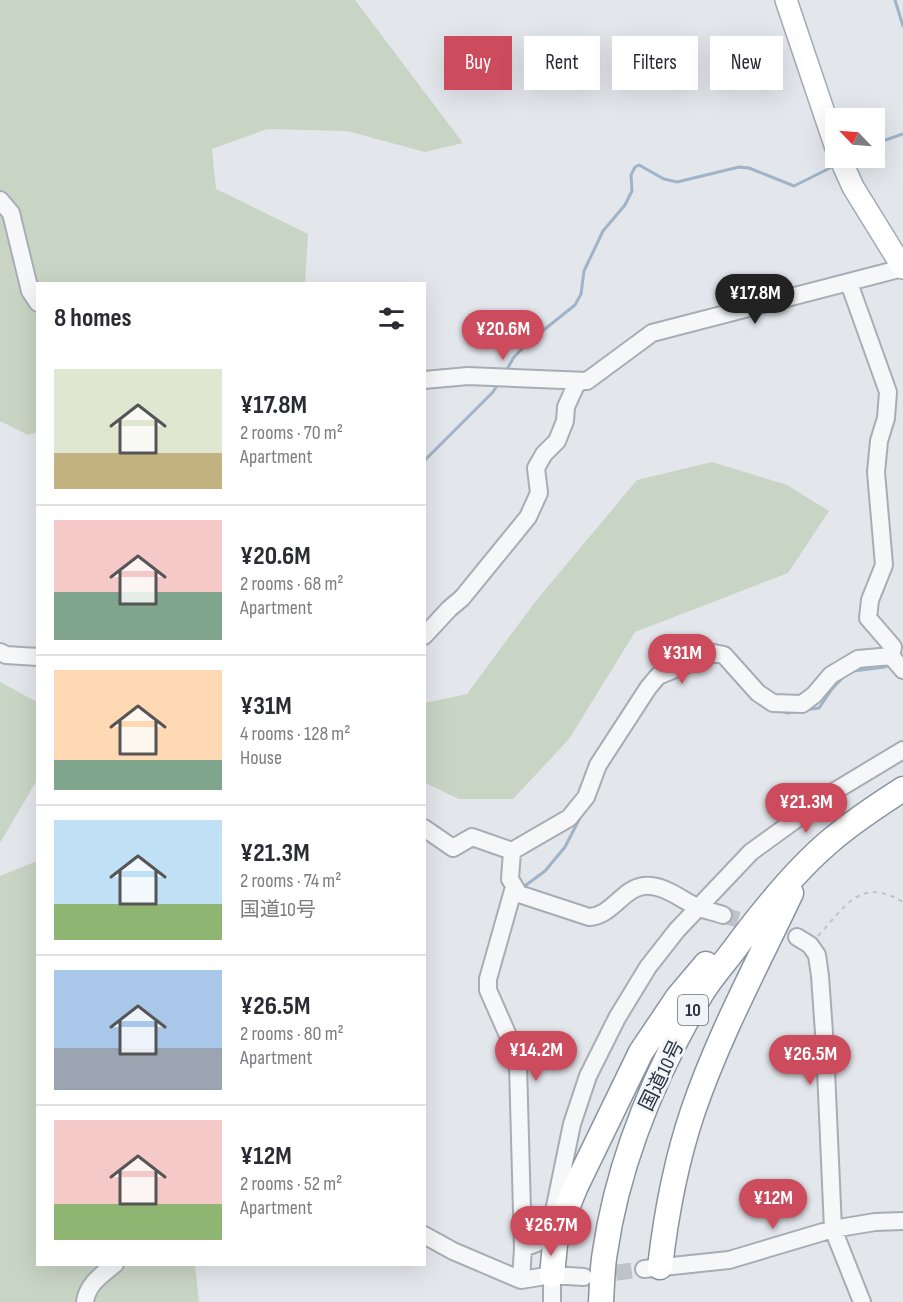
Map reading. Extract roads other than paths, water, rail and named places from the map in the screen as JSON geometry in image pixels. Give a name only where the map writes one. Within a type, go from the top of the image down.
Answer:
[{"type":"highway","name":"国道10号","points":[[601,1302],[605,1252],[619,1189],[642,1115],[662,1069],[702,993],[754,923],[803,867],[829,842],[867,812],[903,789]]},
{"type":"highway","points":[[652,1268],[693,1112],[728,1023],[803,867]]},
{"type":"highway","points":[[552,1275],[556,1235],[576,1186],[641,1052],[678,998],[742,919],[781,891]]},
{"type":"main road","points":[[786,0],[825,115]]},
{"type":"main road","points":[[844,168],[853,187],[903,268]]},
{"type":"street","points":[[0,200],[11,213],[30,291],[36,300]]},
{"type":"street","points":[[426,380],[468,376],[587,381],[652,333],[903,268]]},
{"type":"street","points":[[849,283],[888,392],[886,418],[879,441],[876,472],[884,565],[870,600],[868,618],[893,647],[891,656]]},
{"type":"street","points":[[426,634],[462,598],[528,517],[539,493],[536,468],[544,454],[557,441],[565,421],[566,406],[580,381]]},
{"type":"street","points":[[0,652],[6,655],[36,657]]},
{"type":"street","points":[[426,829],[453,848],[472,837],[512,850],[569,818],[586,797],[598,765],[658,676],[714,653],[724,655],[758,693],[773,703],[802,704],[814,695],[831,675],[858,659],[891,656]]},
{"type":"street","points":[[891,656],[903,670]]},
{"type":"street","points":[[523,1248],[537,1243],[553,1216],[572,1124],[588,1076],[617,1017],[648,967],[676,930],[700,908],[751,852],[835,791],[903,750]]},
{"type":"street","points":[[512,850],[510,879],[519,894],[589,917],[599,917],[629,892],[642,886],[655,887],[669,892],[700,908],[723,915]]},
{"type":"street","points":[[514,887],[488,979],[488,990],[517,1056],[523,1248],[521,1280]]},
{"type":"street","points":[[803,941],[817,955],[820,976],[833,1209],[832,1229],[862,1302]]},
{"type":"street","points":[[652,1268],[729,1260],[832,1229],[875,1222],[903,1221]]},
{"type":"street","points":[[426,1236],[453,1251],[521,1280],[552,1275],[584,1277]]},
{"type":"street","points":[[85,1302],[90,1287],[112,1266]]},
{"type":"street","points":[[552,1275],[552,1302]]},
{"type":"waterway","points":[[895,0],[903,26]]},
{"type":"waterway","points":[[885,140],[903,134]]},
{"type":"waterway","points":[[506,371],[514,357],[530,341],[575,305],[581,294],[584,271],[603,231],[625,205],[632,191],[631,175],[635,167],[639,165],[664,179],[677,182],[739,167],[749,168],[794,186],[830,168]]},
{"type":"waterway","points":[[426,459],[493,392],[498,384]]},
{"type":"waterway","points":[[853,671],[885,667],[890,664]]},
{"type":"waterway","points":[[805,710],[819,708],[845,675]]},
{"type":"waterway","points":[[781,711],[788,713],[798,711]]},
{"type":"waterway","points":[[522,888],[545,871],[565,847],[583,812]]},
{"type":"tunnel","points":[[723,915],[797,937]]},
{"type":"tunnel","points":[[592,1276],[644,1269]]}]
